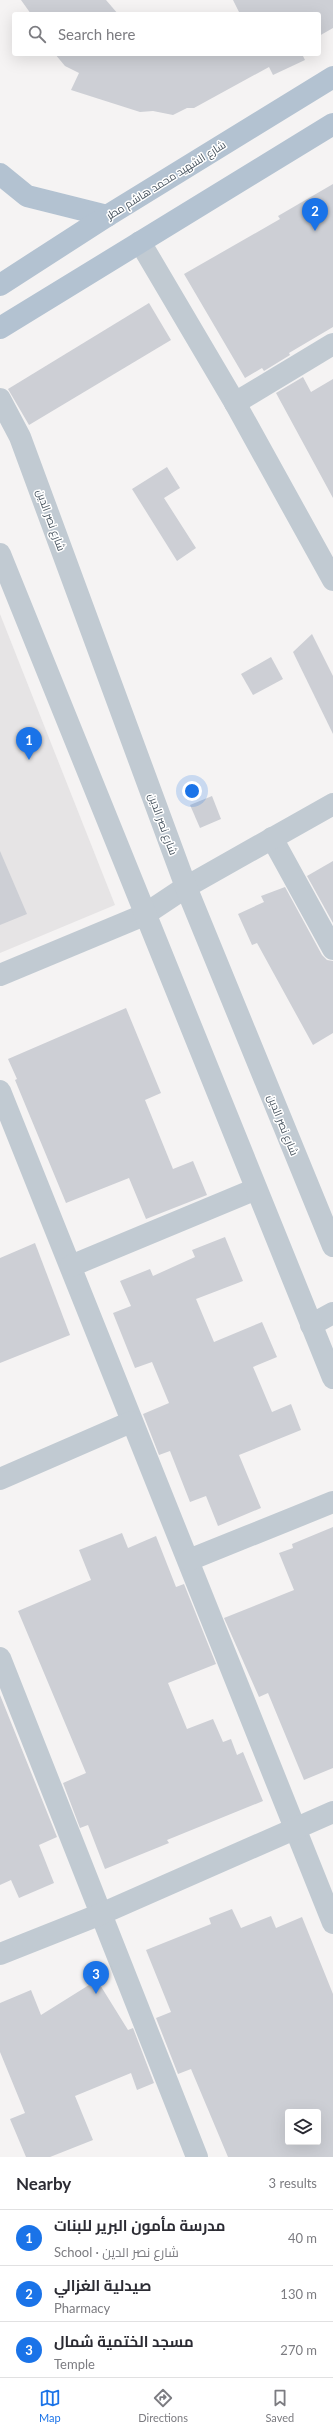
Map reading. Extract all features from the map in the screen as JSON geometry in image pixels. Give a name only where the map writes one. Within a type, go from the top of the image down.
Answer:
[{"type":"main road","name":"شارع الشهيد محمد هاشم مطر","points":[[0,285],[107,216],[333,77]]},
{"type":"main road","points":[[0,328],[333,124]]},
{"type":"main road","points":[[0,174],[27,196],[107,216]]},
{"type":"street","points":[[140,242],[235,403],[333,580]]},
{"type":"street","points":[[235,403],[333,344]]},
{"type":"street","name":"شارع نصر الدين","points":[[0,399],[20,437],[186,887],[333,1246]]},
{"type":"street","points":[[0,554],[144,915],[333,1378]]},
{"type":"street","points":[[0,975],[144,915],[186,887],[333,804]]},
{"type":"street","points":[[272,838],[333,949]]},
{"type":"street","points":[[0,1091],[71,1266],[131,1422],[189,1560],[333,1923]]},
{"type":"street","points":[[71,1266],[256,1189]]},
{"type":"street","points":[[311,1325],[333,1313]]},
{"type":"street","points":[[0,1479],[131,1422]]},
{"type":"street","points":[[189,1560],[333,1502]]},
{"type":"street","points":[[0,1658],[197,2157]]},
{"type":"street","points":[[0,1954],[101,1914],[333,1812]]},
{"type":"shaded area","points":[[0,614],[115,905],[0,953]]},
{"type":"building","points":[[21,0],[106,0],[116,12],[30,12]]},
{"type":"building","points":[[233,0],[333,0],[333,28],[321,35],[321,12],[239,12]]},
{"type":"building","points":[[57,56],[303,56],[305,60],[273,75],[269,67],[194,108],[187,108],[173,115],[153,111],[140,112],[71,90],[79,73],[65,66]]},
{"type":"building","points":[[333,184],[333,327],[289,353],[290,355],[264,371],[262,368],[245,378],[184,274],[280,219],[278,216]]},
{"type":"building","points":[[149,303],[171,340],[29,425],[8,389]]},
{"type":"building","points":[[303,377],[311,392],[333,379],[333,498],[276,393]]},
{"type":"building","points":[[167,467],[180,488],[164,498],[196,548],[177,561],[132,489]]},
{"type":"building","points":[[312,634],[333,676],[333,734],[293,652]]},
{"type":"building","points":[[271,657],[283,679],[253,695],[241,674]]},
{"type":"building","points":[[212,796],[221,819],[200,828],[190,805]]},
{"type":"building","points":[[0,851],[27,914],[0,925]]},
{"type":"building","points":[[333,861],[333,923],[307,876]]},
{"type":"building","points":[[285,887],[322,955],[327,960],[333,961],[333,1033],[313,1045],[257,943],[252,945],[238,914],[264,902],[261,896]]},
{"type":"building","points":[[126,1008],[161,1093],[145,1100],[173,1169],[193,1161],[207,1195],[146,1219],[129,1178],[66,1203],[15,1080],[17,1079],[8,1059]]},
{"type":"building","points":[[225,1237],[243,1281],[196,1299],[214,1342],[262,1322],[277,1357],[253,1367],[272,1412],[291,1404],[301,1430],[239,1455],[261,1508],[218,1526],[206,1496],[190,1502],[170,1451],[159,1455],[143,1414],[169,1403],[152,1362],[135,1368],[113,1313],[131,1306],[120,1281],[150,1269],[153,1276],[195,1257],[192,1250]]},
{"type":"building","points":[[35,1243],[70,1335],[0,1363],[0,1258]]},
{"type":"building","points":[[333,1527],[333,1768],[304,1780],[268,1693],[259,1697],[224,1618],[294,1590],[279,1553],[293,1548],[292,1544]]},
{"type":"building","points":[[122,1533],[128,1548],[156,1536],[176,1587],[184,1584],[216,1664],[168,1683],[187,1729],[213,1719],[223,1742],[231,1739],[237,1755],[243,1752],[263,1801],[167,1840],[169,1843],[105,1869],[88,1825],[80,1828],[63,1783],[86,1773],[18,1611],[91,1580],[79,1550]]},
{"type":"building","points":[[0,1695],[57,1837],[39,1845],[54,1883],[19,1898],[11,1880],[0,1885]]},
{"type":"building","points":[[232,1909],[241,1928],[271,1916],[276,1928],[302,1917],[333,1994],[333,2157],[228,2157],[191,2069],[178,2074],[156,2018],[171,2012],[146,1950],[211,1924],[209,1918]]},
{"type":"building","points":[[97,1980],[128,2030],[133,2028],[154,2083],[137,2090],[131,2073],[75,2096],[93,2140],[50,2157],[26,2157],[10,2119],[25,2113],[0,2052],[0,2003],[31,1990],[41,2015]]},
{"type":"place","name":"صيدلية الغزالي","points":[[315,231]]},
{"type":"place","name":"مدرسة مأمون البرير للبنات","points":[[29,760]]},
{"type":"place","name":"مسجد الختمية شمال","points":[[96,1994]]}]
